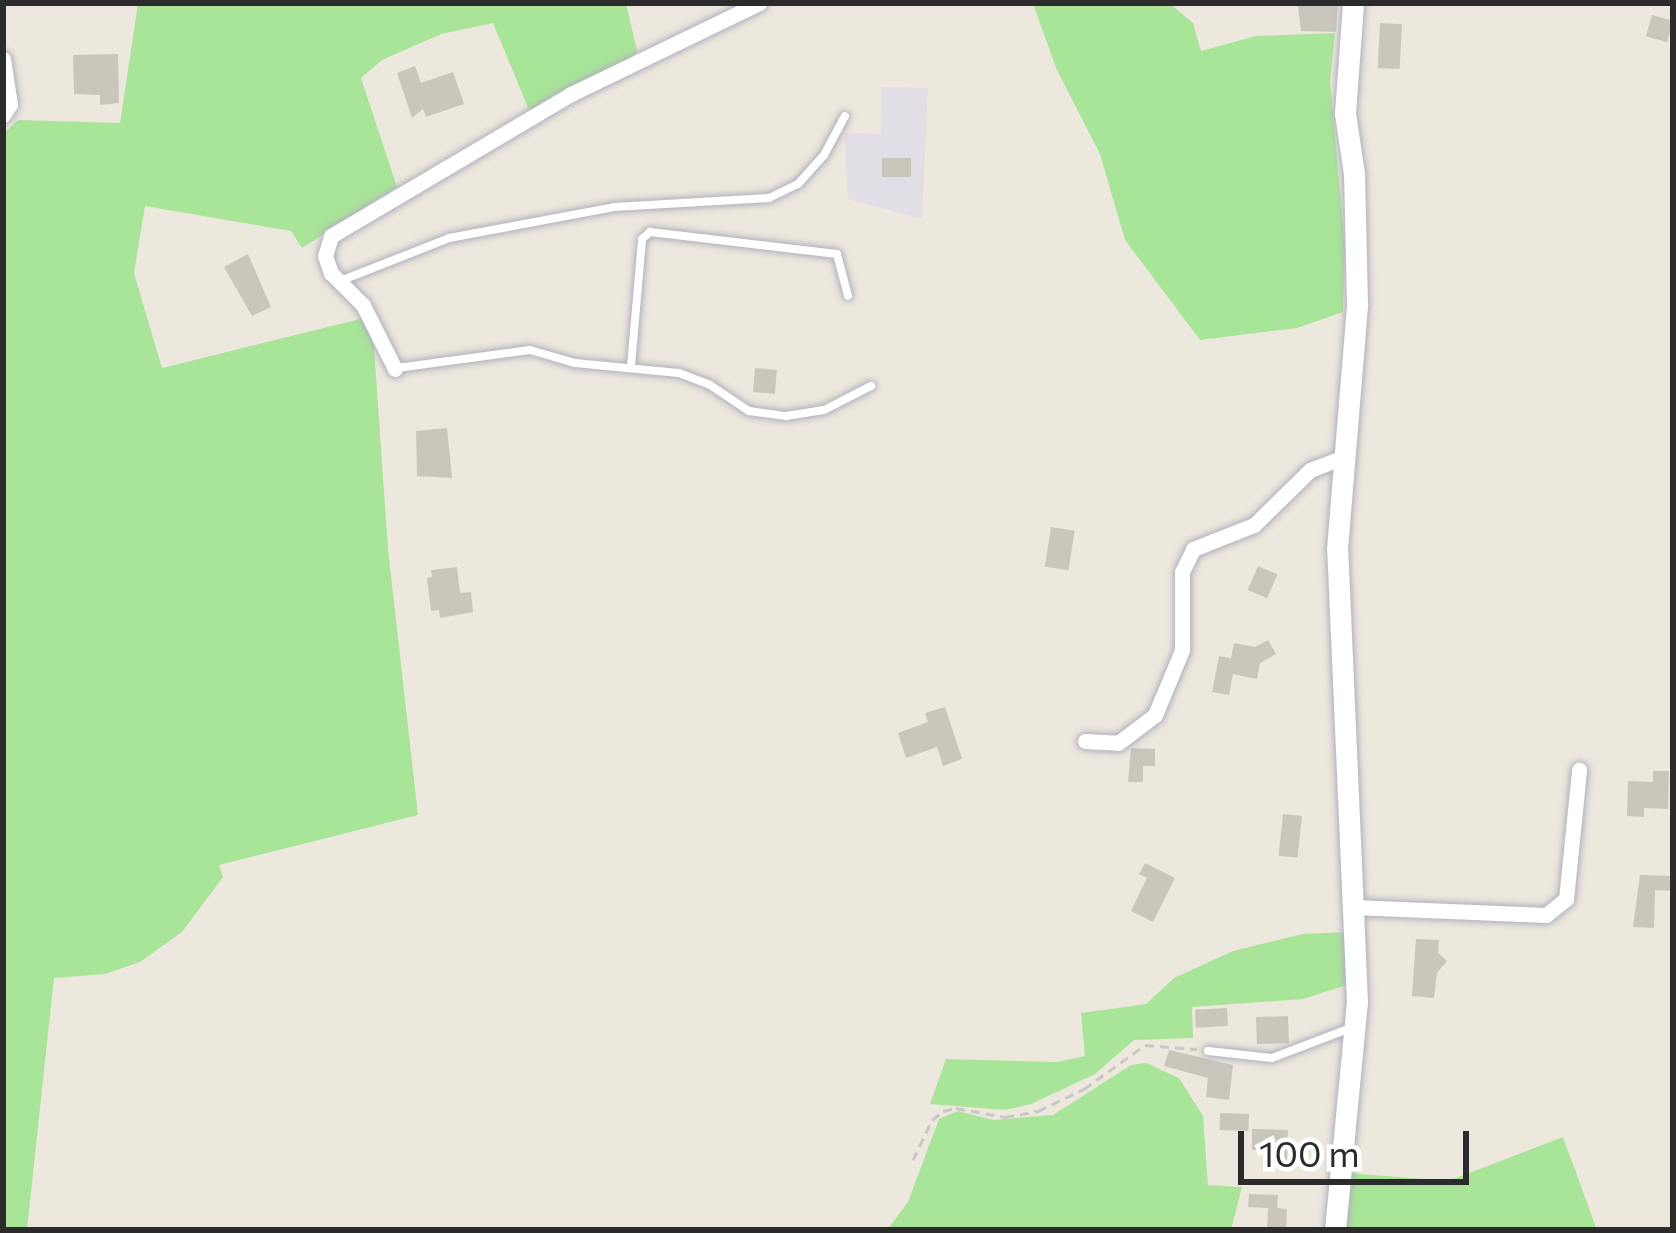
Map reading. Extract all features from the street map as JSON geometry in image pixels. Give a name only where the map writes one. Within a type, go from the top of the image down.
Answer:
[{"type":"street","points":[[395,369],[373,320],[339,281],[325,256],[331,236],[571,94],[759,3]]},
{"type":"street","points":[[1335,1230],[1355,1026],[1337,549],[1357,304],[1354,173],[1345,113],[1353,3]]},
{"type":"street","points":[[3,59],[10,104],[3,115]]},
{"type":"street","points":[[1085,741],[1118,743],[1155,716],[1182,650],[1183,572],[1193,549],[1254,525],[1310,470],[1342,458]]},
{"type":"street","points":[[1353,907],[1546,915],[1566,899],[1579,770]]},
{"type":"lane","points":[[339,281],[449,238],[614,207],[769,199],[797,184],[824,155],[845,116]]},
{"type":"lane","points":[[631,366],[642,239],[650,232],[837,254],[848,296]]},
{"type":"lane","points":[[395,369],[530,350],[575,363],[679,373],[767,415],[824,410],[871,386]]},
{"type":"lane","points":[[1208,1051],[1272,1058],[1355,1026]]},
{"type":"path","points":[[913,1160],[932,1120],[943,1112],[956,1108],[1005,1117],[1038,1111],[1084,1089],[1145,1046],[1208,1051]]},
{"type":"shaded area","points":[[882,87],[928,88],[922,219],[848,199],[845,133],[881,134]]},
{"type":"green space","points":[[138,3],[626,3],[637,51],[631,59],[529,110],[493,23],[441,34],[382,60],[361,78],[397,187],[302,248],[291,231],[145,206],[134,273],[162,368],[364,318],[373,333],[388,549],[418,815],[219,865],[223,877],[182,932],[140,962],[105,974],[54,978],[27,1230],[3,1230],[3,134],[18,120],[120,123]]},
{"type":"green space","points":[[1033,3],[1169,3],[1193,23],[1201,51],[1256,36],[1335,33],[1330,81],[1345,247],[1343,312],[1297,328],[1200,340],[1125,240],[1100,154],[1056,68]]},
{"type":"green space","points":[[1346,932],[1350,984],[1303,999],[1192,1007],[1193,1038],[1134,1040],[1095,1074],[1031,1104],[1005,1110],[930,1104],[946,1059],[1058,1062],[1085,1056],[1081,1013],[1146,1004],[1174,978],[1233,951],[1302,934]]},
{"type":"green space","points":[[1146,1063],[1179,1078],[1203,1116],[1208,1185],[1242,1187],[1231,1230],[887,1230],[908,1202],[939,1119],[958,1111],[993,1120],[1053,1115],[1131,1065]]},
{"type":"green space","points":[[1563,1137],[1597,1230],[1344,1230],[1348,1173],[1448,1181]]},
{"type":"building","points":[[1338,3],[1336,32],[1301,31],[1298,6]]},
{"type":"building","points":[[1652,15],[1673,21],[1667,42],[1646,36]]},
{"type":"building","points":[[1380,23],[1402,24],[1400,69],[1378,68]]},
{"type":"building","points":[[118,54],[119,103],[100,105],[100,95],[74,94],[73,55]]},
{"type":"building","points":[[415,66],[421,83],[453,72],[464,104],[426,117],[423,109],[412,118],[397,73]]},
{"type":"building","points":[[882,158],[911,158],[911,177],[882,177]]},
{"type":"building","points":[[248,254],[271,307],[252,316],[224,267]]},
{"type":"building","points":[[755,368],[777,370],[775,394],[753,392]]},
{"type":"building","points":[[447,428],[452,478],[417,476],[416,431]]},
{"type":"building","points":[[1051,527],[1075,531],[1068,570],[1045,567]]},
{"type":"building","points":[[1258,566],[1277,574],[1267,598],[1248,590]]},
{"type":"building","points":[[457,567],[460,593],[471,592],[473,612],[440,618],[439,610],[431,611],[427,578],[432,577],[431,570]]},
{"type":"building","points":[[1268,640],[1276,654],[1260,663],[1257,679],[1233,674],[1229,695],[1212,692],[1219,656],[1231,658],[1234,643],[1255,647]]},
{"type":"building","points":[[945,707],[962,759],[943,766],[937,747],[906,758],[898,733],[928,722],[925,713]]},
{"type":"building","points":[[1131,748],[1155,749],[1155,766],[1143,766],[1143,782],[1128,782]]},
{"type":"building","points":[[1653,771],[1669,771],[1668,809],[1644,808],[1644,817],[1627,816],[1628,781],[1653,782]]},
{"type":"building","points":[[1283,814],[1302,816],[1298,858],[1279,856]]},
{"type":"building","points":[[1145,863],[1175,878],[1153,922],[1131,911],[1147,878],[1139,874]]},
{"type":"building","points":[[1640,875],[1673,876],[1673,891],[1655,890],[1654,928],[1633,927]]},
{"type":"building","points":[[1416,939],[1439,940],[1438,953],[1447,961],[1437,973],[1434,998],[1412,996]]},
{"type":"building","points":[[1227,1008],[1228,1026],[1196,1028],[1195,1010]]},
{"type":"building","points":[[1288,1016],[1289,1043],[1257,1044],[1256,1017]]},
{"type":"building","points":[[1169,1050],[1233,1065],[1229,1100],[1206,1097],[1208,1078],[1164,1066]]},
{"type":"building","points":[[1220,1113],[1249,1114],[1248,1131],[1219,1130]]},
{"type":"building","points":[[1252,1129],[1288,1130],[1287,1163],[1266,1167],[1263,1150],[1252,1150]]},
{"type":"building","points":[[1249,1194],[1278,1195],[1277,1208],[1287,1209],[1286,1230],[1267,1230],[1268,1208],[1248,1207]]}]
